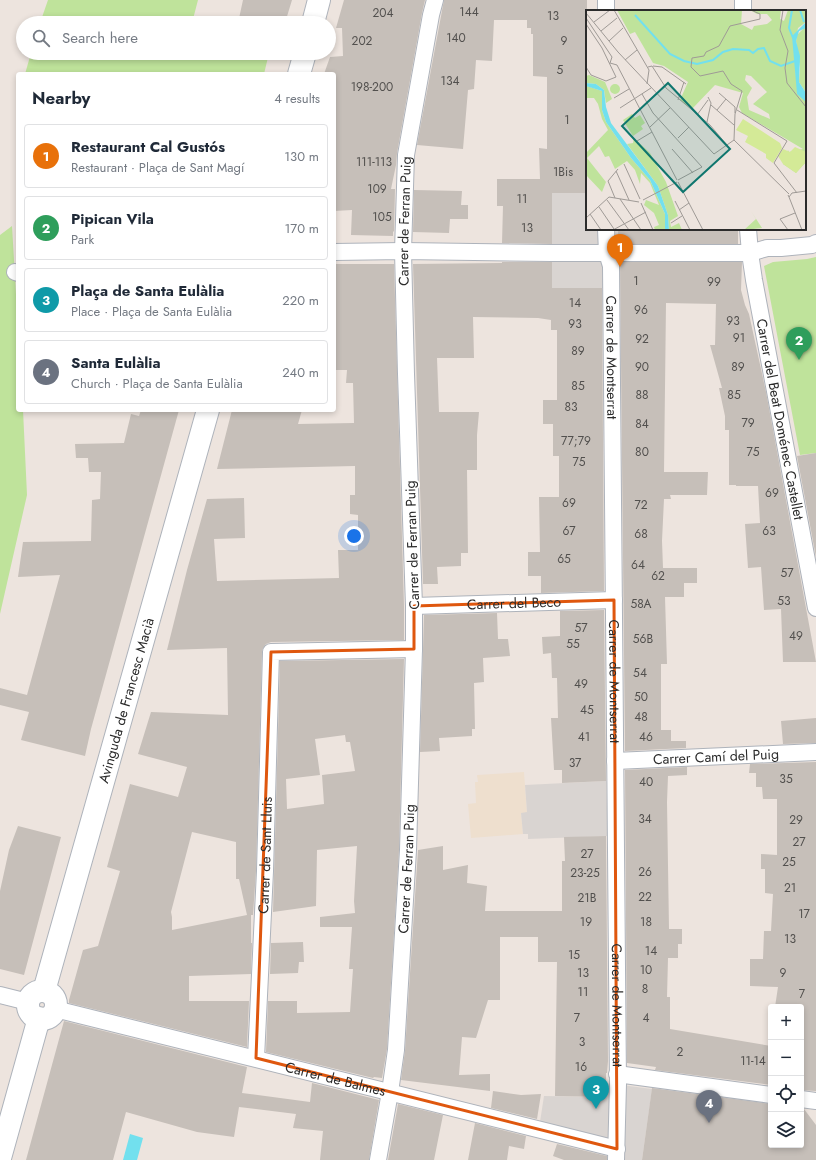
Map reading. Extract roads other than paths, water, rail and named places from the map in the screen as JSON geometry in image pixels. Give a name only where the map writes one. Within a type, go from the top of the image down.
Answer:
[{"type":"street","points":[[315,16],[319,0]]},
{"type":"street","name":"Carrer de Ferran Puig","points":[[378,1160],[396,1050],[408,850],[414,649],[403,251],[406,154],[435,0]]},
{"type":"street","points":[[300,72],[303,60]]},
{"type":"street","name":"Carrer de Montserrat","points":[[606,230],[607,253],[611,266],[617,1074],[616,1154]]},
{"type":"street","name":"Carrer del Beat Doménec Castellet","points":[[748,230],[750,253],[811,553],[816,608]]},
{"type":"street","points":[[336,252],[750,253],[767,248],[812,245],[816,243]]},
{"type":"street","name":"Avinguda de Francesc Macià","points":[[0,1158],[41,1005],[207,412]]},
{"type":"street","name":"Carrer del Beco","points":[[414,606],[614,600]]},
{"type":"street","name":"Carrer de Sant Lluis","points":[[256,1058],[265,871],[271,652],[414,649]]},
{"type":"street","name":"Carrer Camí del Puig","points":[[615,761],[816,752]]},
{"type":"street","name":"Carrer de Balmes","points":[[0,995],[390,1092],[616,1154]]},
{"type":"street","points":[[617,1074],[768,1095]]},
{"type":"street","points":[[804,1099],[816,1101]]},
{"type":"water","points":[[130,1134],[143,1138],[137,1160],[123,1160]]},
{"type":"place","name":"Restaurant Cal Gustós","points":[[620,267]]},
{"type":"place","name":"Pipican Vila","points":[[799,360]]},
{"type":"place","name":"Plaça de Santa Eulàlia","points":[[596,1109]]},
{"type":"place","name":"Santa Eulàlia","points":[[709,1123]]}]
